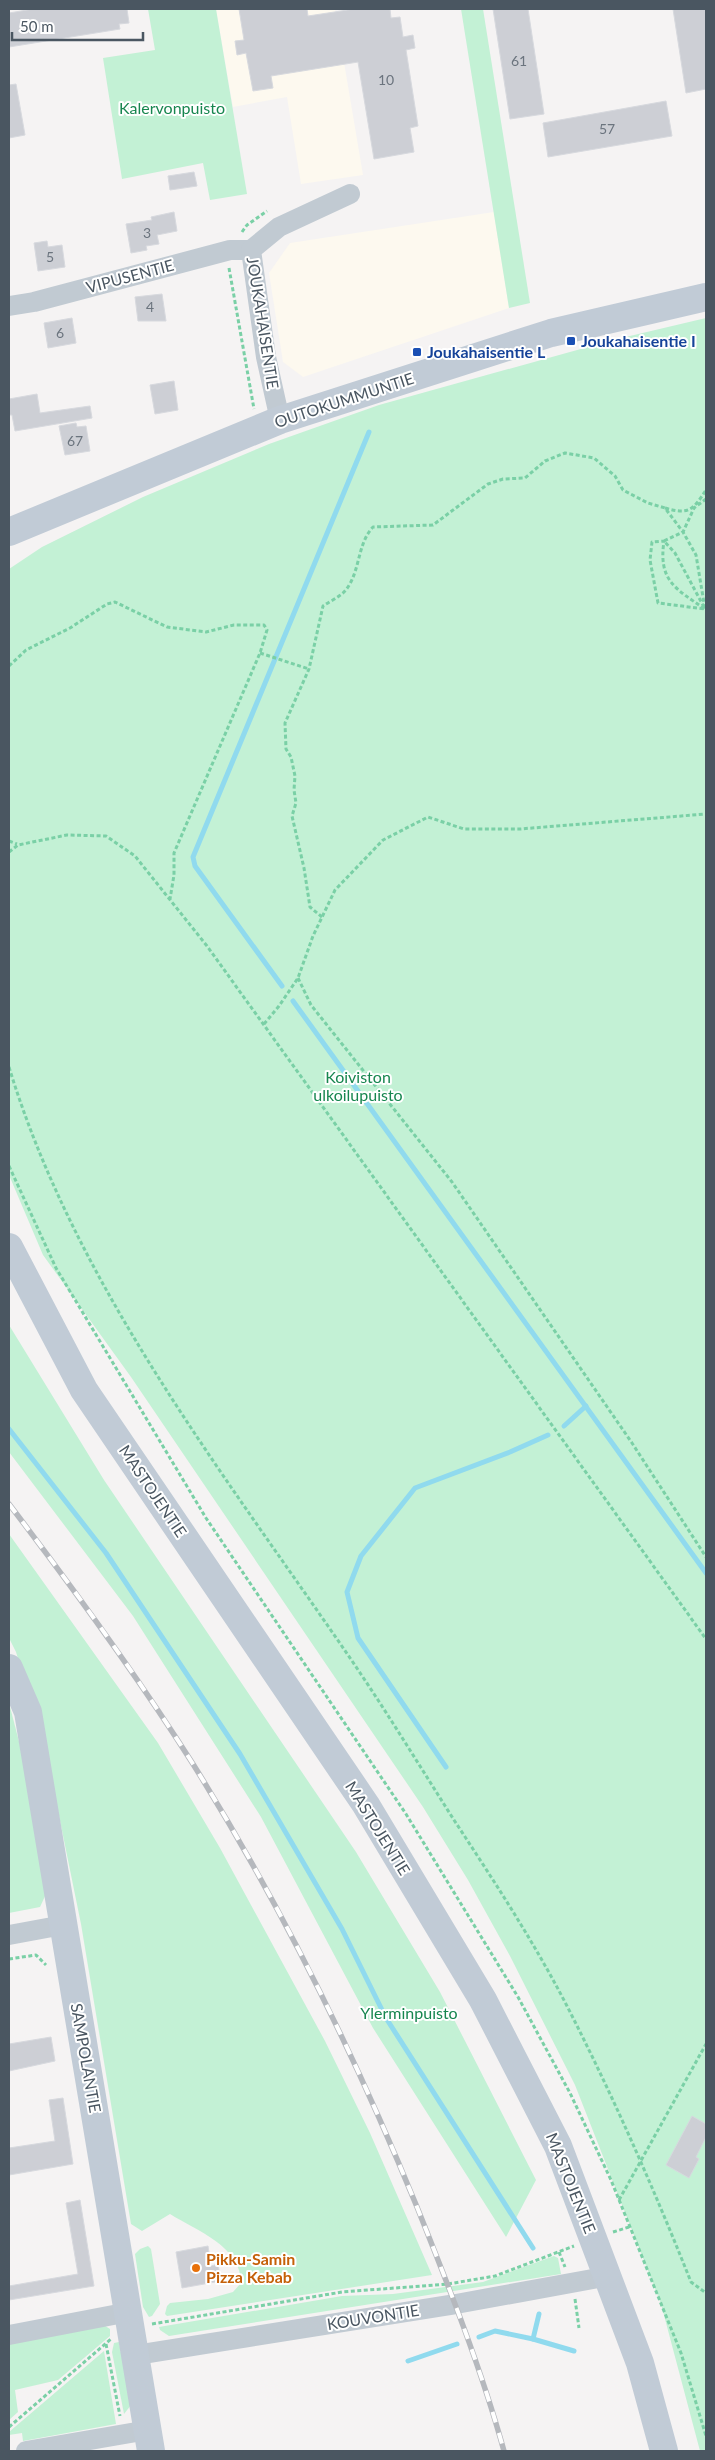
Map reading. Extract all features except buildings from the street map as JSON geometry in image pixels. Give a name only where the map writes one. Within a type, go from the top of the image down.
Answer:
[{"type":"street","name":"JOUKAHAISENTIE","points":[[280,420],[266,357],[251,250],[279,227],[350,194]]},
{"type":"street","name":"VIPUSENTIE","points":[[9,306],[44,299],[230,250],[251,250]]},
{"type":"street","name":"OUTOKUMMUNTIE","points":[[9,532],[280,420],[551,333],[706,297]]},
{"type":"street","name":"OUTOKUMMUNTIE","points":[[9,542],[49,516]]},
{"type":"street","name":"MASTOJENTIE","points":[[9,1247],[84,1390],[366,1805],[478,1991],[558,2146],[609,2276],[640,2363],[664,2451]]},
{"type":"street","name":"SAMPOLANTIE","points":[[9,1668],[28,1712],[132,2332],[141,2439]]},
{"type":"street","points":[[9,1935],[63,1925]]},
{"type":"street","name":"KOUVONTIE","points":[[9,2335],[132,2332],[456,2304],[609,2276]]},
{"type":"street","points":[[26,2451],[141,2439]]},
{"type":"path","points":[[322,917],[310,907],[304,868],[292,816],[296,804],[295,776],[291,757],[286,749],[285,723],[309,670],[323,606],[343,593],[354,577],[366,535],[373,527],[433,525],[488,484],[503,478],[524,478],[545,461],[566,452],[594,458],[615,476],[623,490],[648,503],[680,512],[694,508],[706,499]]},
{"type":"path","points":[[705,609],[658,603],[650,560],[652,542],[664,541],[683,532],[694,508],[706,490]]},
{"type":"path","points":[[665,508],[683,532],[696,555],[705,609]]},
{"type":"path","points":[[664,541],[662,558],[666,575],[674,588],[705,609]]},
{"type":"path","points":[[664,541],[675,553],[705,609]]},
{"type":"path","points":[[9,666],[26,650],[70,628],[107,604],[115,602],[167,627],[206,632],[234,625],[264,624],[267,630],[260,653],[174,853],[174,875],[170,900]]},
{"type":"path","points":[[260,653],[309,670]]},
{"type":"path","points":[[264,1024],[298,978],[313,936],[335,890],[383,840],[428,817],[464,829],[520,829],[706,814]]},
{"type":"path","points":[[9,852],[18,845],[67,835],[106,836],[135,856],[207,946],[264,1024],[706,1639]]},
{"type":"path","points":[[9,842],[18,845]]},
{"type":"path","points":[[298,978],[311,1005],[452,1182],[632,1443],[706,1557]]},
{"type":"path","points":[[9,1067],[39,1155],[74,1229],[126,1322],[180,1414],[350,1658],[520,1922],[567,2006],[640,2163],[691,2282],[706,2292]]},
{"type":"path","points":[[9,1959],[36,1955],[45,1963],[47,1973]]},
{"type":"path","points":[[619,2200],[706,2044]]},
{"type":"path","points":[[9,2427],[115,2336],[159,2322],[342,2292],[448,2284],[495,2276],[594,2238],[629,2227]]},
{"type":"path","points":[[106,2343],[141,2439]]},
{"type":"shaded area","points":[[216,9],[335,9],[363,175],[301,184],[287,97],[233,107]]},
{"type":"shaded area","points":[[494,212],[509,308],[303,377],[283,362],[269,273],[290,243]]},
{"type":"green space","name":"Kalervonpuisto","points":[[148,9],[216,9],[247,194],[210,200],[203,163],[122,179],[103,58],[155,50]]},
{"type":"green space","points":[[461,9],[483,9],[530,303],[509,308]]},
{"type":"green space","name":"Koiviston ulkoilupuisto","points":[[706,318],[706,2451],[700,2451],[661,2304],[575,2085],[510,1956],[468,1880],[423,1807],[131,1377],[43,1255],[9,1175],[9,569],[42,547],[143,497],[269,444],[379,405],[613,340]]},
{"type":"green space","name":"Ylerminpuisto","points":[[9,1325],[104,1480],[356,1852],[440,1992],[536,2180],[506,2237],[373,2028],[261,1817],[133,1616],[9,1452]]},
{"type":"green space","points":[[9,1534],[158,1743],[220,1848],[325,2041],[370,2133],[432,2275],[167,2316],[165,2314],[170,2303],[208,2299],[233,2292],[241,2283],[239,2270],[234,2259],[226,2249],[170,2214],[142,2231],[131,2224],[81,1924],[44,1742],[16,1652],[9,1638]]},
{"type":"green space","points":[[9,1703],[23,1757],[46,1894],[40,1907],[9,1913]]},
{"type":"green space","points":[[148,2246],[151,2249],[160,2304],[152,2316],[149,2317],[143,2307],[135,2254],[140,2249]]},
{"type":"green space","points":[[554,2256],[558,2258],[561,2274],[169,2336],[160,2330],[159,2327],[342,2296],[393,2294],[483,2282]]},
{"type":"green space","points":[[102,2324],[110,2329],[110,2336],[58,2380],[15,2390],[18,2412],[9,2420],[9,2341]]},
{"type":"green space","points":[[119,2342],[131,2405],[124,2414],[112,2352],[114,2343]]},
{"type":"green space","points":[[104,2351],[116,2424],[23,2441],[22,2433],[9,2435],[9,2432]]},
{"type":"waterway","points":[[282,986],[195,866],[193,857],[369,432]]},
{"type":"waterway","points":[[293,1001],[706,1573]]},
{"type":"waterway","points":[[564,1426],[586,1406]]},
{"type":"waterway","points":[[9,1429],[106,1553],[240,1754],[342,1929],[386,2018],[533,2248]]},
{"type":"waterway","points":[[446,1767],[358,1638],[347,1592],[361,1556],[415,1488],[510,1452],[548,1435]]},
{"type":"waterway","points":[[479,2337],[495,2331],[533,2339],[539,2314]]},
{"type":"waterway","points":[[533,2339],[574,2351]]},
{"type":"waterway","points":[[408,2361],[457,2344]]},
{"type":"railway","points":[[9,1504],[104,1632],[171,1730],[225,1817],[286,1926],[342,2036],[417,2207],[475,2358],[504,2451]]},
{"type":"place","name":"Joukahaisentie I","points":[[571,341]]},
{"type":"place","name":"Joukahaisentie L","points":[[417,352]]},
{"type":"place","name":"Pikku-Samin Pizza Kebab","points":[[196,2268]]}]
